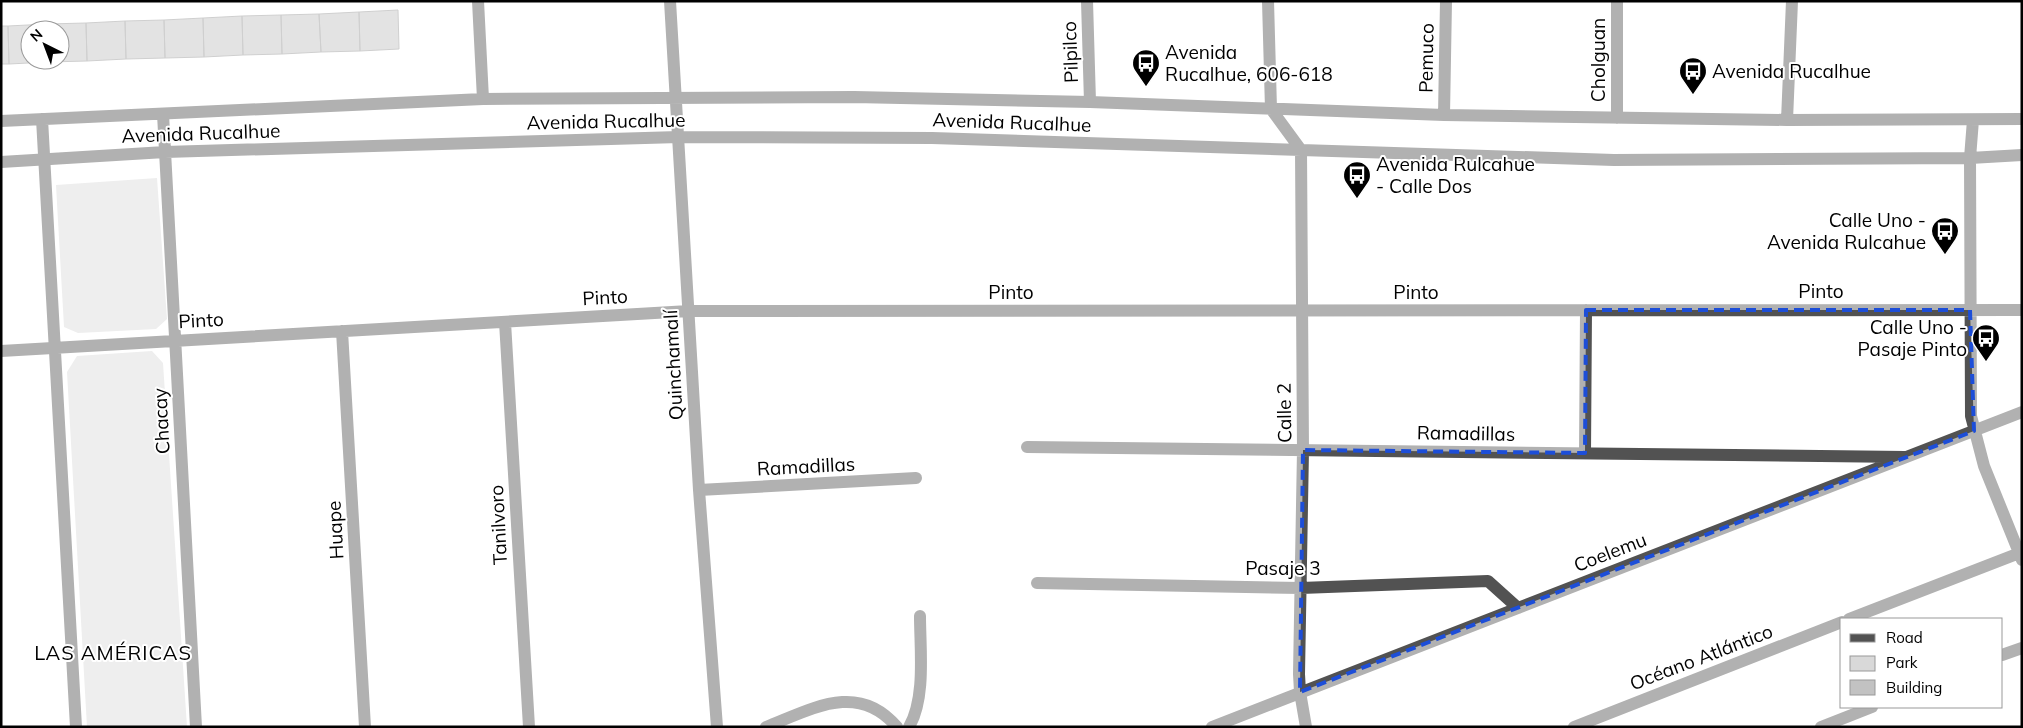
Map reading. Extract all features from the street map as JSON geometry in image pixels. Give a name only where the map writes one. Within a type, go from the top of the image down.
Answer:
[{"type":"street","points":[[478,1],[484,99]]},
{"type":"street","name":"Quinchamalí","points":[[670,1],[699,490],[717,727]]},
{"type":"street","name":"Pilpilco","points":[[1087,1],[1090,102]]},
{"type":"street","points":[[1268,1],[1271,108],[1301,150]]},
{"type":"street","name":"Pemuco","points":[[1444,116],[1446,1]]},
{"type":"street","name":"Cholguan","points":[[1617,118],[1618,1]]},
{"type":"street","points":[[1787,120],[1792,1]]},
{"type":"street","name":"Avenida Rucalhue","points":[[1,121],[484,99],[675,97],[854,97],[1090,102],[1444,116],[1787,120],[2022,119]]},
{"type":"street","name":"Chacay","points":[[163,114],[196,727]]},
{"type":"street","points":[[42,119],[76,727]]},
{"type":"street","points":[[1852,618],[2021,555],[1984,466],[1974,431],[1970,408],[1970,158],[1973,120]]},
{"type":"street","name":"Avenida Rucalhue","points":[[1,162],[165,152],[679,137],[932,138],[1614,160],[1970,158],[2022,155]]},
{"type":"street","name":"Calle 2","points":[[1301,150],[1303,450],[1300,692],[1306,727]]},
{"type":"street","points":[[1585,453],[1586,310]]},
{"type":"street","name":"Pinto","points":[[1,351],[689,311],[2022,310]]},
{"type":"street","name":"Tanilvoro","points":[[505,322],[529,727]]},
{"type":"street","name":"Huape","points":[[342,331],[365,727]]},
{"type":"street","name":"Coelemu","points":[[1212,727],[2022,412]]},
{"type":"street","name":"Ramadillas","points":[[1027,447],[1905,457]]},
{"type":"street","name":"Ramadillas","points":[[699,490],[916,478]]},
{"type":"street","name":"Pasaje 3","points":[[1037,583],[1301,588],[1488,581],[1518,608]]},
{"type":"street","points":[[908,727],[915,714],[919,696],[920,616]]},
{"type":"street","name":"Océano Atlántico","points":[[1574,727],[1840,623]]},
{"type":"street","points":[[2003,656],[2022,648]]},
{"type":"street","points":[[766,727],[823,705],[838,701],[852,701],[867,705],[881,712],[897,727]]},
{"type":"street","points":[[1821,727],[1869,708]]},
{"type":"highlighted area","points":[[1586,310],[1970,310],[1974,431],[1300,692],[1303,450],[1585,453]]},
{"type":"green space","points":[[157,178],[167,319],[156,329],[78,333],[64,327],[56,185]]},
{"type":"green space","points":[[152,351],[163,363],[187,727],[87,727],[67,372],[77,356]]},
{"type":"building","points":[[398,10],[399,49],[360,51],[359,12]]},
{"type":"building","points":[[359,12],[360,51],[321,52],[319,14]]},
{"type":"building","points":[[319,14],[321,52],[282,54],[281,15]]},
{"type":"building","points":[[281,15],[282,54],[243,55],[242,16]]},
{"type":"building","points":[[242,16],[243,55],[204,57],[203,18]]},
{"type":"building","points":[[203,18],[204,57],[165,58],[164,20]]},
{"type":"building","points":[[164,20],[165,58],[126,59],[125,21]]},
{"type":"building","points":[[125,21],[126,59],[87,61],[86,23]]},
{"type":"building","points":[[70,23],[86,23],[87,61],[70,61]]},
{"type":"building","points":[[20,25],[20,63],[9,64],[8,26]]},
{"type":"building","points":[[1,26],[8,26],[9,64],[1,64]]},
{"type":"place","name":"Avenida Rucalhue, 606-618","points":[[1146,87]]},
{"type":"place","name":"Avenida Rucalhue","points":[[1693,95]]},
{"type":"place","name":"Avenida Rulcahue - Calle Dos","points":[[1357,199]]},
{"type":"place","name":"Calle Uno - Avenida Rulcahue","points":[[1945,255]]},
{"type":"place","name":"Calle Uno - Pasaje Pinto","points":[[1986,362]]},
{"type":"district","name":"LAS AMÉRICAS","points":[[113,652]]}]
